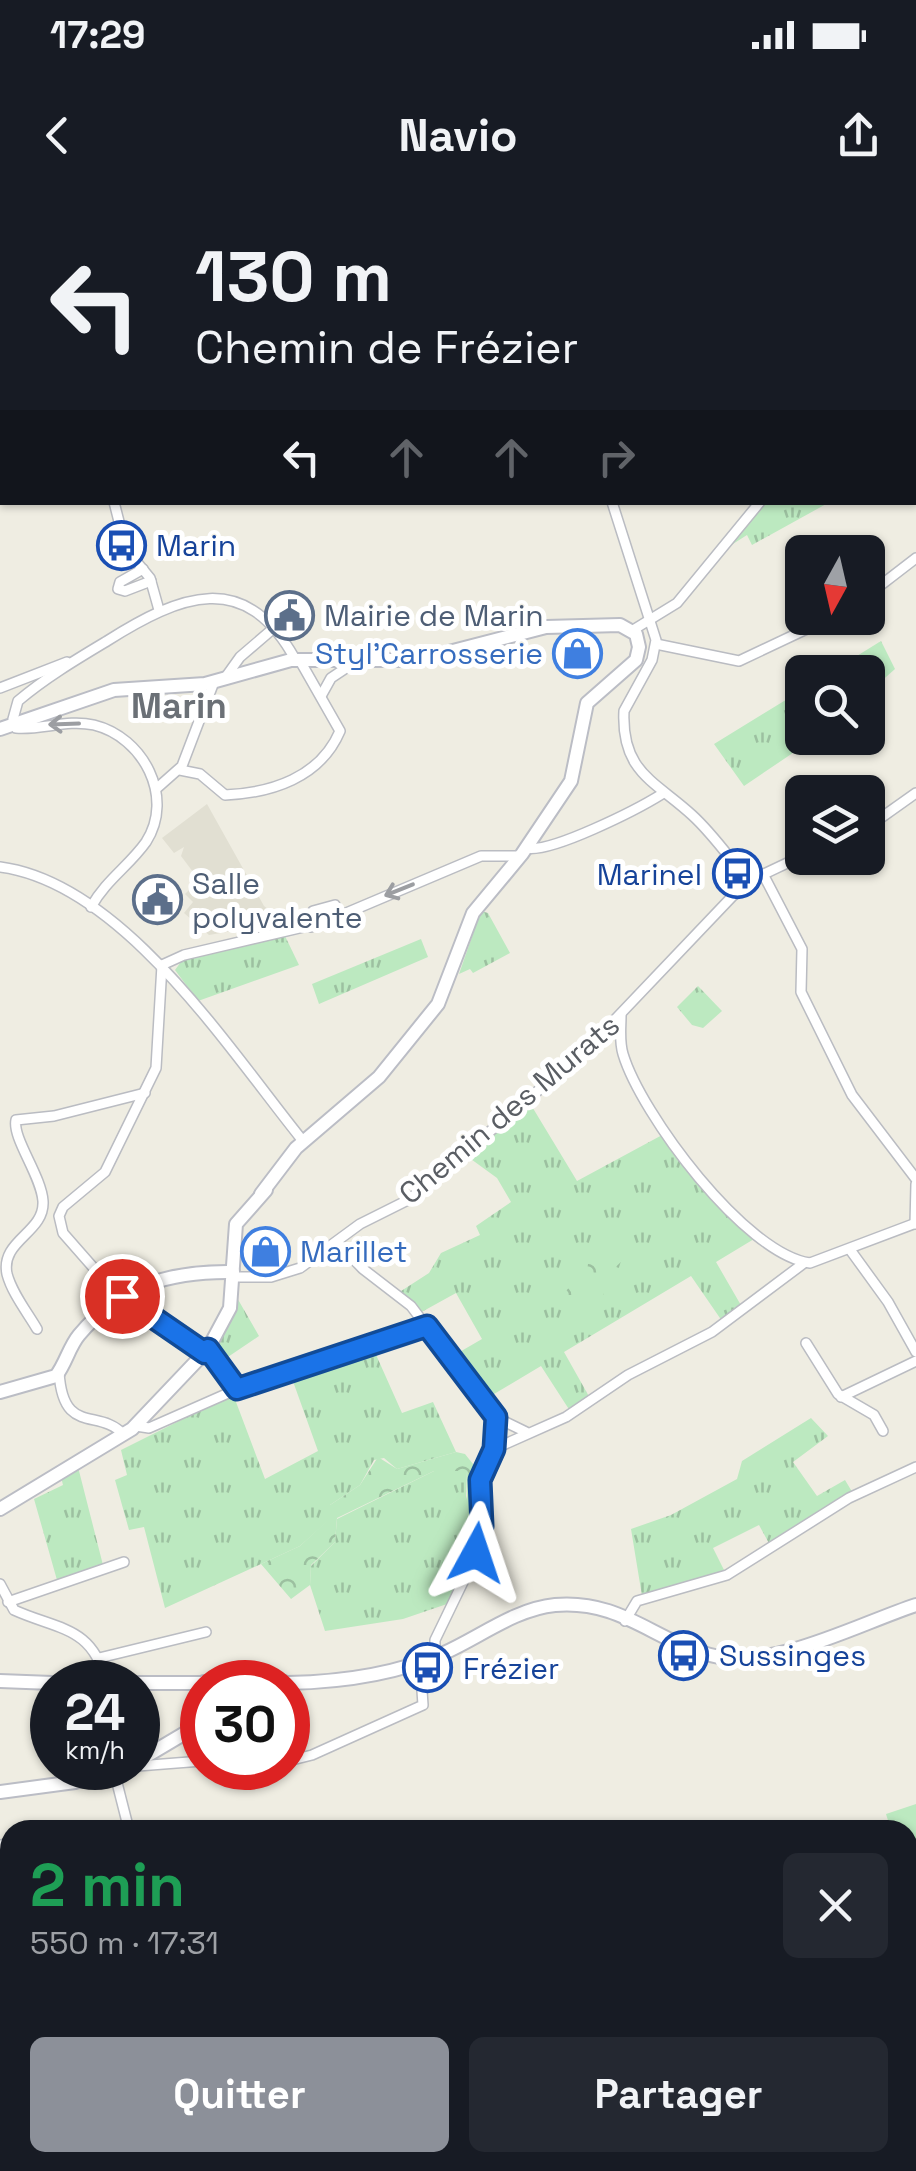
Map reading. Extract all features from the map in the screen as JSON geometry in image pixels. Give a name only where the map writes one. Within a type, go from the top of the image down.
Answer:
[{"type":"street","points":[[613,505],[649,610],[656,644],[623,717],[639,772],[696,819],[748,880],[785,864]]},
{"type":"street","points":[[7,727],[114,690],[220,680],[297,659],[431,658],[534,628],[615,624],[633,630],[650,623],[682,598],[758,505]]},
{"type":"street","points":[[113,506],[126,549],[151,581],[159,610]]},
{"type":"street","points":[[885,582],[916,558]]},
{"type":"street","points":[[143,568],[120,582],[118,589],[125,591],[151,581]]},
{"type":"street","points":[[7,727],[18,702],[159,610],[188,598],[208,597],[248,608],[275,627],[321,696],[340,733],[293,781],[263,793],[222,795],[200,774],[180,770]]},
{"type":"street","points":[[156,788],[180,770],[220,680],[275,627]]},
{"type":"street","points":[[0,1509],[130,1430],[207,1351],[228,1316],[236,1224],[305,1144],[379,1077],[433,1012],[450,981],[470,919],[523,852],[574,775],[583,718],[591,697],[638,656],[639,642],[633,630]]},
{"type":"street","points":[[656,644],[738,661],[794,635]]},
{"type":"street","points":[[321,696],[331,678],[358,660]]},
{"type":"street","points":[[0,688],[74,662]]},
{"type":"street","points":[[7,727],[86,724],[116,735],[145,762],[156,788],[156,816],[146,841],[105,882],[91,907]]},
{"type":"street","points":[[885,815],[916,793]]},
{"type":"street","points":[[162,965],[198,952],[310,927],[480,856],[538,850],[602,825],[662,794]]},
{"type":"street","points":[[0,867],[24,872],[91,907],[162,965],[305,1144]]},
{"type":"street","points":[[494,1449],[566,1417],[628,1375],[712,1332],[804,1263],[851,1251],[916,1224],[916,1182],[852,1096],[803,997],[799,982],[802,949],[762,874]]},
{"type":"street","name":"Chemin des Murats","points":[[233,1275],[287,1273],[311,1263],[422,1190],[573,1062],[748,880]]},
{"type":"street","points":[[310,927],[313,911],[328,904],[335,906],[341,916]]},
{"type":"street","points":[[162,965],[160,1054],[145,1093],[105,1172],[63,1207],[59,1216],[63,1234],[121,1297],[207,1351],[237,1389]]},
{"type":"street","points":[[621,1015],[624,1057],[669,1140],[740,1222],[804,1263]]},
{"type":"street","points":[[37,1330],[6,1268],[8,1253],[38,1222],[43,1209],[38,1179],[15,1130],[16,1120],[54,1116],[145,1093]]},
{"type":"street","points":[[338,1242],[424,1322],[496,1417],[526,1432]]},
{"type":"street","points":[[851,1251],[888,1302],[916,1352]]},
{"type":"street","points":[[233,1275],[144,1283],[121,1297],[77,1338],[59,1372],[61,1397],[68,1407],[130,1430],[154,1426],[237,1389],[424,1322]]},
{"type":"street","points":[[806,1343],[842,1397],[874,1415],[883,1432]]},
{"type":"street","points":[[842,1397],[916,1361]]},
{"type":"street","points":[[0,1392],[59,1372]]},
{"type":"street","points":[[435,1657],[435,1640],[476,1553],[481,1473],[494,1449],[496,1417]]},
{"type":"street","points":[[625,1620],[640,1600],[727,1575],[849,1498],[916,1467]]},
{"type":"street","points":[[8,1602],[124,1562]]},
{"type":"street","points":[[0,1584],[8,1602],[19,1613],[64,1627],[99,1658],[206,1632]]},
{"type":"street","points":[[310,1681],[420,1662],[523,1614],[564,1605],[592,1604],[716,1656],[755,1658],[916,1605]]},
{"type":"street","points":[[310,1756],[423,1704],[420,1662]]},
{"type":"street","points":[[0,1680],[30,1682]]},
{"type":"street","points":[[0,1792],[30,1788]]},
{"type":"street","points":[[122,1790],[127,1820]]},
{"type":"shaded area","points":[[207,804],[264,906],[272,912],[274,924],[209,935],[184,913],[193,902],[185,894],[199,880],[181,856],[184,847],[174,853],[162,838]]},
{"type":"green space","points":[[761,505],[824,505],[752,545],[747,535],[725,549]]},
{"type":"green space","points":[[881,641],[895,669],[885,678],[885,655],[858,655]]},
{"type":"green space","points":[[785,700],[785,755],[790,755],[744,786],[714,744]]},
{"type":"green space","points":[[481,911],[488,913],[510,953],[473,973],[470,969],[459,974]]},
{"type":"green space","points":[[285,936],[299,965],[198,1001],[175,970],[183,959]]},
{"type":"green space","points":[[421,939],[428,957],[319,1004],[312,984]]},
{"type":"green space","points":[[698,986],[722,1011],[703,1028],[692,1025],[677,1007]]},
{"type":"green space","points":[[528,1100],[577,1181],[664,1134],[759,1236],[716,1262],[742,1307],[722,1321],[691,1276],[564,1352],[591,1400],[572,1414],[541,1366],[484,1400],[451,1357],[482,1339],[456,1293],[418,1314],[398,1293],[429,1273],[441,1253],[480,1235],[476,1226],[511,1202],[497,1178],[464,1154]]},
{"type":"green space","points":[[605,1252],[618,1254],[622,1261],[604,1278],[604,1296],[591,1307],[571,1303],[565,1292],[576,1280],[586,1278],[588,1264]]},
{"type":"green space","points":[[236,1296],[259,1336],[222,1361],[214,1350],[228,1327]]},
{"type":"green space","points":[[373,1348],[402,1413],[433,1402],[456,1452],[397,1469],[384,1458],[374,1460],[360,1485],[330,1505],[330,1519],[300,1546],[165,1608],[144,1527],[129,1530],[115,1480],[127,1475],[121,1450],[233,1394],[265,1479],[318,1451],[290,1373]]},
{"type":"green space","points":[[811,1418],[828,1436],[793,1462],[817,1496],[845,1480],[854,1495],[771,1547],[759,1525],[713,1548],[725,1572],[642,1596],[631,1529],[671,1515],[737,1479],[742,1461]]},
{"type":"green space","points":[[456,1452],[465,1454],[477,1469],[477,1520],[467,1512],[467,1471],[434,1471],[337,1518],[335,1542],[311,1565],[310,1585],[291,1599],[261,1564],[300,1546],[329,1519],[330,1505],[360,1485],[378,1457],[397,1469]]},
{"type":"green space","points":[[78,1467],[103,1565],[57,1580],[34,1499],[63,1485],[61,1477]]},
{"type":"green space","points":[[434,1471],[467,1471],[466,1496],[477,1533],[473,1553],[447,1604],[403,1619],[325,1631],[310,1585],[311,1566],[335,1542],[337,1519]]},
{"type":"green space","points":[[916,1804],[916,1820],[888,1820],[886,1814]]},
{"type":"place","name":"Marin","points":[[121,545]]},
{"type":"place","name":"Mairie de Marin","points":[[289,615]]},
{"type":"place","name":"Styl'Carrosserie","points":[[578,653]]},
{"type":"place","name":"Marinel","points":[[737,874]]},
{"type":"place","name":"Salle polyvalente","points":[[157,900]]},
{"type":"place","name":"Marillet","points":[[265,1251]]},
{"type":"place","name":"Sussinges","points":[[684,1655]]},
{"type":"place","name":"Frézier","points":[[428,1668]]},
{"type":"district","name":"Marin","points":[[179,706]]},
{"type":"route","points":[[122,1296],[146,1309],[176,1336],[205,1353],[208,1349],[237,1389],[427,1326],[496,1417],[494,1449],[483,1466],[480,1480],[482,1526],[476,1553]]}]
